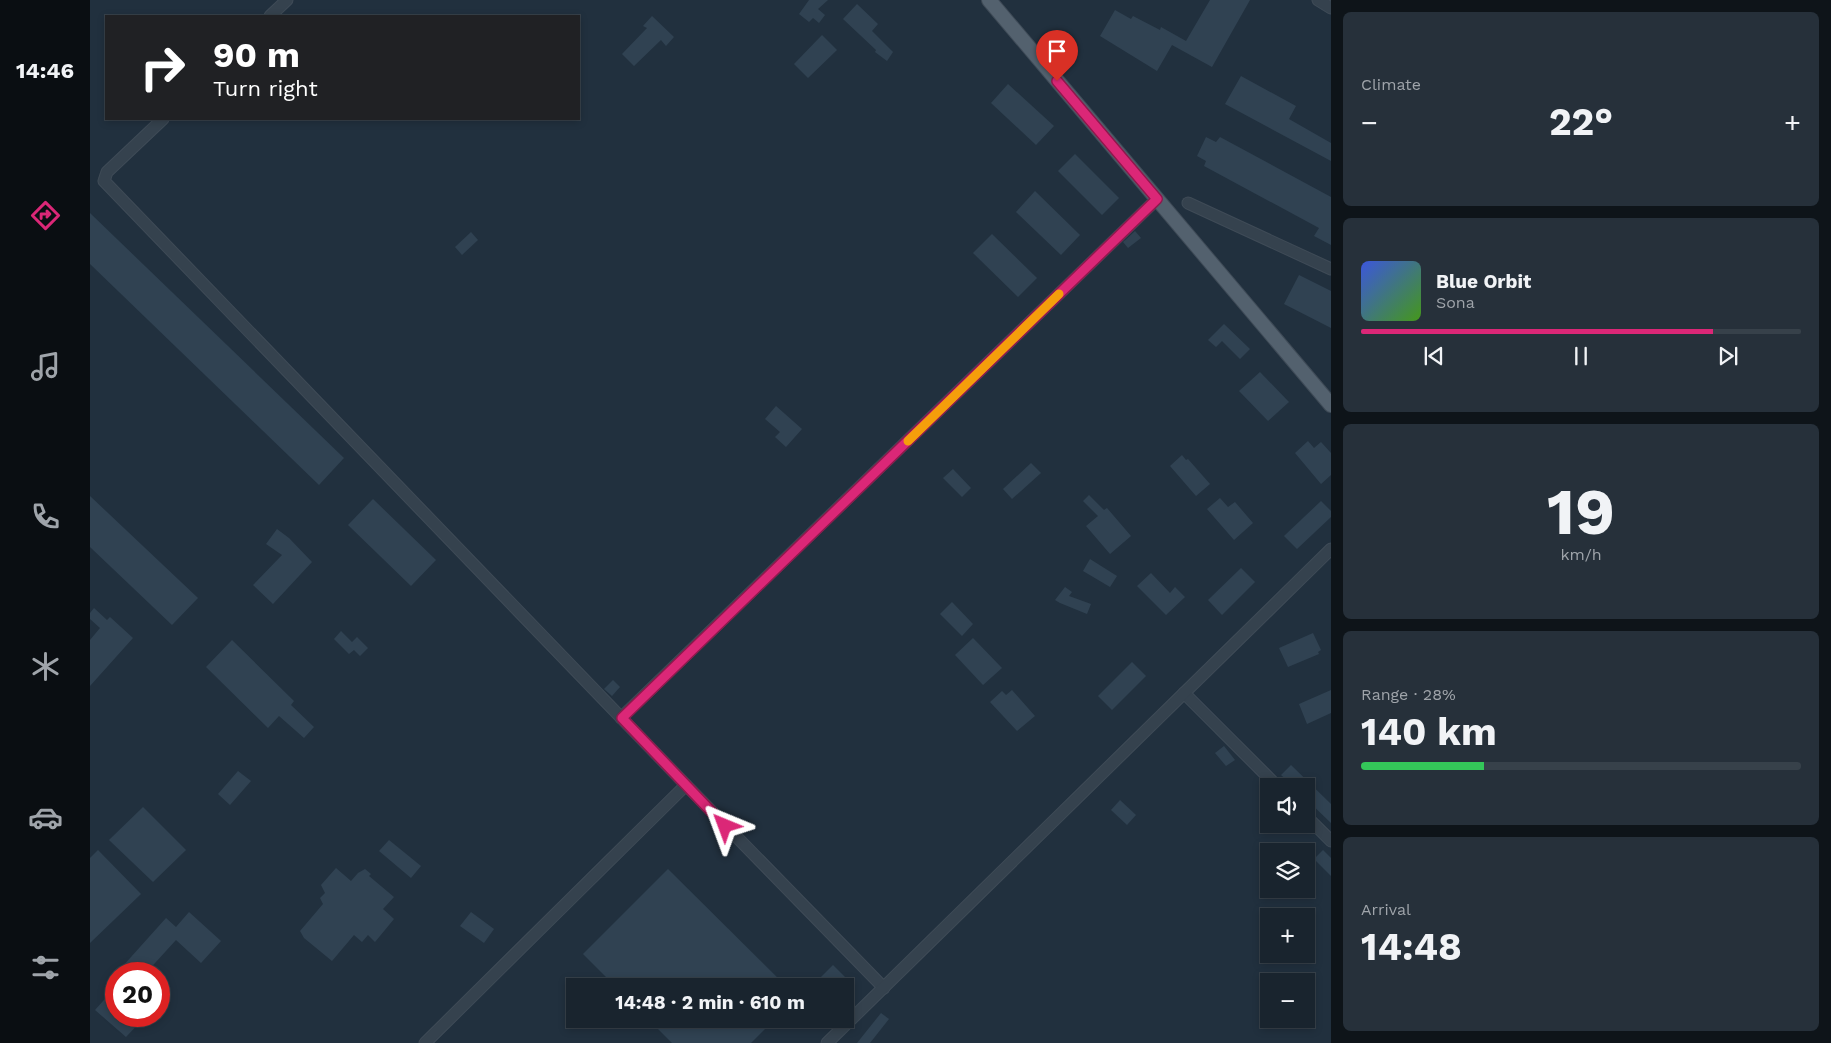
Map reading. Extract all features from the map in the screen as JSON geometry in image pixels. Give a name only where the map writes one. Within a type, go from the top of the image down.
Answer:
[{"type":"main road","points":[[989,0],[1331,406]]},
{"type":"lane","points":[[271,15],[286,0]]},
{"type":"lane","points":[[1318,0],[1331,8]]},
{"type":"lane","points":[[162,120],[107,172],[104,181],[884,988]]},
{"type":"lane","points":[[622,718],[1157,199]]},
{"type":"lane","points":[[1188,203],[1331,269]]},
{"type":"lane","points":[[827,1043],[1331,549]]},
{"type":"lane","points":[[1184,693],[1269,778]]},
{"type":"lane","points":[[425,1043],[686,785]]},
{"type":"lane","points":[[1315,825],[1331,841]]},
{"type":"building","points":[[809,0],[828,0],[818,9],[825,15],[819,23],[813,18],[809,22],[799,14]]},
{"type":"building","points":[[1210,0],[1250,0],[1212,67],[1172,45],[1157,71],[1100,36],[1115,10],[1131,19],[1133,16],[1160,30],[1161,27],[1186,41]]},
{"type":"building","points":[[857,4],[878,24],[872,31],[893,52],[887,61],[875,52],[876,50],[843,19]]},
{"type":"building","points":[[652,16],[674,37],[666,46],[661,40],[634,66],[622,54],[647,28],[643,26]]},
{"type":"building","points":[[822,35],[837,50],[808,78],[794,64]]},
{"type":"building","points":[[1241,76],[1296,106],[1289,119],[1331,143],[1331,161],[1225,104]]},
{"type":"building","points":[[1008,84],[1054,126],[1036,145],[991,103]]},
{"type":"building","points":[[1206,137],[1216,142],[1220,137],[1331,197],[1331,245],[1314,236],[1319,228],[1204,166],[1206,161],[1197,156]]},
{"type":"building","points":[[1075,154],[1119,198],[1102,215],[1058,171]]},
{"type":"building","points":[[1035,191],[1080,235],[1061,255],[1016,212]]},
{"type":"building","points":[[90,213],[344,458],[319,485],[90,264]]},
{"type":"building","points":[[1135,231],[1141,238],[1128,248],[1123,242]]},
{"type":"building","points":[[471,232],[478,240],[462,255],[455,247]]},
{"type":"building","points":[[992,234],[1037,278],[1018,297],[973,253]]},
{"type":"building","points":[[1299,275],[1331,291],[1331,328],[1284,304]]},
{"type":"building","points":[[1224,324],[1250,349],[1240,359],[1222,341],[1216,347],[1208,340]]},
{"type":"building","points":[[1260,372],[1289,402],[1268,421],[1239,391]]},
{"type":"building","points":[[776,406],[802,429],[786,447],[775,437],[780,432],[765,419]]},
{"type":"building","points":[[1308,441],[1314,448],[1321,442],[1331,453],[1331,475],[1321,484],[1295,453]]},
{"type":"building","points":[[1182,455],[1186,460],[1188,459],[1210,484],[1196,496],[1170,466]]},
{"type":"building","points":[[1031,463],[1041,473],[1012,499],[1003,489]]},
{"type":"building","points":[[953,469],[971,488],[962,497],[943,478]]},
{"type":"building","points":[[1089,495],[1104,510],[1107,508],[1131,536],[1110,554],[1086,526],[1098,516],[1083,501]]},
{"type":"building","points":[[90,496],[198,598],[172,625],[90,547]]},
{"type":"building","points":[[1220,498],[1228,507],[1235,502],[1253,523],[1234,540],[1207,509]]},
{"type":"building","points":[[373,499],[436,560],[411,586],[348,525]]},
{"type":"building","points":[[1321,501],[1331,511],[1331,517],[1297,549],[1284,536]]},
{"type":"building","points":[[277,529],[289,538],[312,562],[273,604],[253,585],[282,555],[266,544]]},
{"type":"building","points":[[1090,559],[1117,576],[1110,587],[1083,571]]},
{"type":"building","points":[[1241,568],[1255,582],[1222,615],[1208,600]]},
{"type":"building","points":[[1151,573],[1170,593],[1175,587],[1185,597],[1166,615],[1137,586]]},
{"type":"building","points":[[1065,587],[1072,592],[1069,596],[1091,604],[1087,614],[1055,600]]},
{"type":"building","points":[[952,602],[973,624],[962,636],[940,614]]},
{"type":"building","points":[[94,608],[107,620],[110,617],[133,638],[90,686],[90,640],[100,628],[90,619],[90,613]]},
{"type":"building","points":[[341,631],[352,642],[357,637],[368,648],[360,656],[354,650],[349,654],[334,639]]},
{"type":"building","points":[[1313,633],[1321,650],[1318,652],[1319,654],[1288,667],[1279,648]]},
{"type":"building","points":[[973,638],[1002,668],[983,685],[955,655]]},
{"type":"building","points":[[232,640],[294,701],[291,705],[314,727],[304,738],[279,716],[268,728],[206,667]]},
{"type":"building","points":[[1132,662],[1146,676],[1112,710],[1098,696]]},
{"type":"building","points":[[613,680],[620,687],[612,696],[604,689]]},
{"type":"building","points":[[1012,690],[1035,716],[1017,731],[990,702],[1002,691],[1006,695]]},
{"type":"building","points":[[1331,690],[1331,713],[1307,724],[1299,704]]},
{"type":"building","points":[[1224,746],[1235,760],[1226,766],[1215,753]]},
{"type":"building","points":[[1291,765],[1304,778],[1284,778],[1281,775]]},
{"type":"building","points":[[238,771],[251,781],[230,805],[218,794]]},
{"type":"building","points":[[1315,788],[1331,804],[1331,823],[1315,808]]},
{"type":"building","points":[[1120,800],[1136,815],[1127,825],[1111,810]]},
{"type":"building","points":[[143,807],[186,850],[153,882],[109,840]]},
{"type":"building","points":[[389,840],[421,866],[411,878],[379,851]]},
{"type":"building","points":[[98,850],[141,894],[90,943],[90,858]]},
{"type":"building","points":[[1323,850],[1331,858],[1331,876],[1315,860]]},
{"type":"building","points":[[336,868],[351,881],[358,873],[365,869],[371,874],[369,876],[394,897],[383,909],[394,919],[375,942],[368,935],[362,942],[354,935],[332,961],[304,938],[300,931],[323,904],[320,898],[325,893],[321,885]]},
{"type":"building","points":[[668,869],[778,978],[607,978],[583,954]]},
{"type":"building","points":[[189,912],[221,941],[201,963],[176,940],[156,962],[127,962],[166,918],[176,927]]},
{"type":"building","points":[[471,912],[494,929],[484,943],[460,926]]},
{"type":"building","points":[[833,965],[846,978],[820,978]]},
{"type":"building","points":[[105,999],[105,1019],[95,1010]]},
{"type":"building","points":[[881,1013],[889,1019],[870,1043],[857,1043]]},
{"type":"building","points":[[115,1027],[135,1027],[126,1037]]},
{"type":"building","points":[[657,1028],[766,1028],[751,1043],[672,1043]]},
{"type":"slow traffic","points":[[908,441],[1059,294]]},
{"type":"route","points":[[725,826],[622,718],[1157,199],[1057,81]]}]
